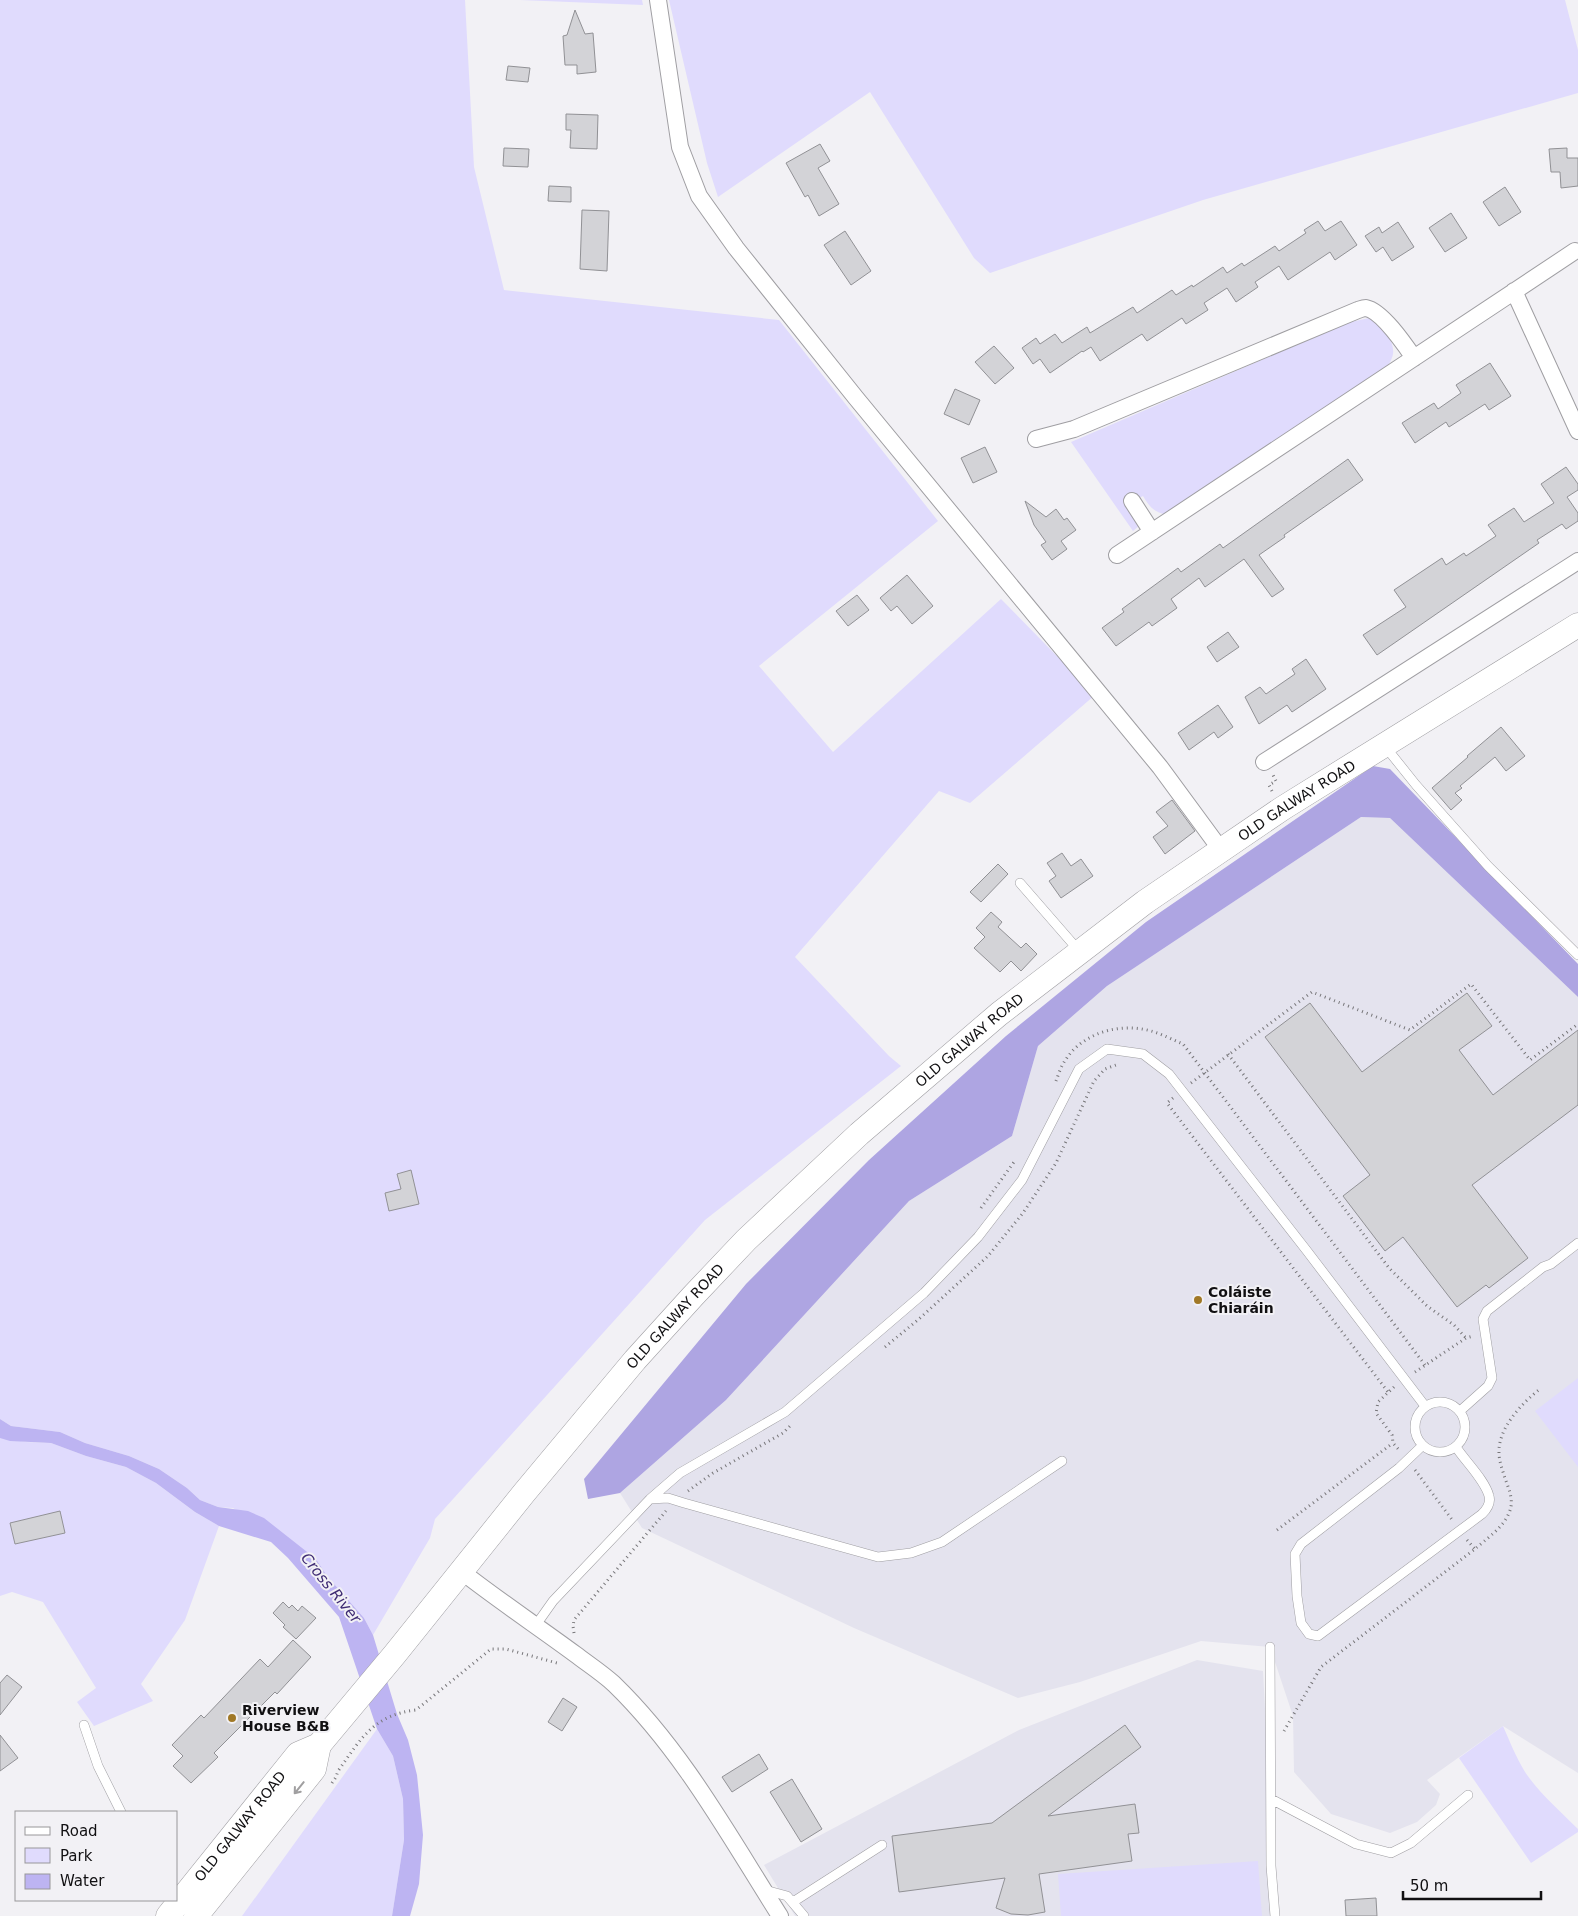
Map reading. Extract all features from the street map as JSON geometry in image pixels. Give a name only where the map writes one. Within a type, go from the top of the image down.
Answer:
[{"type":"main road","name":"OLD GALWAY ROAD","points":[[178,1910],[314,1769],[319,1745],[635,1360],[746,1240],[859,1134],[999,1014],[1144,902],[1283,808],[1578,625]]},
{"type":"street","points":[[658,0],[680,147],[699,196],[736,248],[850,390],[1160,767],[1221,850]]},
{"type":"street","points":[[1117,555],[1575,251]]},
{"type":"street","points":[[1514,291],[1578,431]]},
{"type":"street","points":[[1036,439],[1074,429],[1366,308],[1378,315],[1400,338],[1414,358]]},
{"type":"street","points":[[1132,500],[1152,532]]},
{"type":"street","points":[[1264,762],[1578,561]]},
{"type":"street","points":[[461,1571],[613,1683],[651,1724],[685,1766],[780,1916]]},
{"type":"lane","points":[[1384,745],[1416,785],[1488,866],[1578,955]]},
{"type":"lane","points":[[1020,883],[1080,952]]},
{"type":"lane","points":[[536,1625],[553,1601],[633,1514],[680,1473],[785,1412],[924,1293],[978,1237],[1022,1180],[1079,1069],[1107,1049],[1143,1054],[1169,1074],[1308,1251],[1425,1406]]},
{"type":"lane","points":[[1460,1411],[1488,1386],[1492,1378],[1483,1319],[1487,1311],[1543,1267],[1551,1264],[1578,1243]]},
{"type":"lane","points":[[1447,1402],[1460,1411],[1465,1426],[1461,1441],[1456,1447],[1440,1453],[1433,1452],[1422,1446],[1415,1436],[1414,1428],[1418,1412],[1425,1406],[1431,1403],[1447,1402]]},
{"type":"lane","points":[[1422,1446],[1408,1461],[1301,1544],[1295,1554],[1297,1596],[1301,1623],[1309,1634],[1318,1636],[1488,1508],[1489,1497],[1480,1480],[1456,1447]]},
{"type":"lane","points":[[650,1499],[668,1498],[878,1557],[911,1553],[942,1542],[1062,1461]]},
{"type":"lane","points":[[1270,1647],[1271,1866],[1276,1916]]},
{"type":"lane","points":[[84,1725],[98,1766],[120,1811]]},
{"type":"lane","points":[[1271,1799],[1356,1844],[1391,1853],[1411,1843],[1468,1795]]},
{"type":"lane","points":[[792,1902],[882,1845]]},
{"type":"lane","points":[[762,1889],[787,1896],[804,1916]]},
{"type":"path","points":[[1264,762],[1276,781],[1269,785],[1283,808]]},
{"type":"path","points":[[1388,1392],[1167,1103],[1205,1071],[1312,992],[1410,1030],[1471,984],[1530,1060],[1578,1024]]},
{"type":"path","points":[[1054,1086],[1064,1062],[1079,1044],[1100,1032],[1122,1028],[1151,1031],[1183,1044],[1425,1365]]},
{"type":"path","points":[[1228,1054],[1389,1268],[1427,1306],[1454,1325],[1466,1338]]},
{"type":"path","points":[[980,1210],[1018,1156]]},
{"type":"path","points":[[1475,1549],[1393,1443],[1392,1435],[1376,1413],[1378,1402],[1404,1379],[1466,1338],[1485,1333]]},
{"type":"path","points":[[1277,1530],[1393,1443]]},
{"type":"path","points":[[579,1639],[574,1633],[572,1626],[574,1620],[655,1523],[688,1491]]},
{"type":"path","points":[[374,1725],[404,1711],[416,1710],[491,1649],[506,1649],[561,1664]]},
{"type":"shaded area","points":[[1373,766],[1390,769],[1578,964],[1578,997],[1390,818],[1361,817],[1107,986],[1038,1046],[1012,1136],[909,1201],[726,1400],[620,1493],[588,1499],[584,1479],[746,1284],[869,1160],[1006,1036],[1146,922]]},
{"type":"shaded area","name":"Coláiste Chiaráin","points":[[1361,817],[1390,818],[1578,997],[1578,1773],[1503,1726],[1427,1780],[1440,1794],[1436,1805],[1417,1822],[1390,1833],[1331,1814],[1294,1772],[1293,1716],[1270,1647],[1201,1641],[1080,1682],[1018,1698],[854,1628],[642,1528],[620,1493],[726,1400],[909,1201],[1012,1136],[1038,1046],[1107,986]]},
{"type":"shaded area","points":[[1197,1660],[1263,1671],[1276,1916],[795,1916],[764,1865],[1019,1730]]},
{"type":"green space","points":[[0,0],[465,0],[474,167],[504,290],[779,320],[938,521],[759,666],[833,752],[1001,599],[1095,695],[970,803],[939,791],[795,957],[889,1056],[901,1066],[705,1220],[435,1519],[430,1538],[373,1635],[364,1618],[327,1576],[316,1559],[233,1508],[218,1507],[200,1500],[187,1488],[159,1469],[129,1456],[85,1443],[60,1432],[11,1426],[0,1419]]},
{"type":"green space","points":[[520,0],[642,0],[643,5]]},
{"type":"green space","points":[[669,0],[1565,0],[1578,50],[1578,93],[1203,200],[990,273],[974,258],[870,92],[718,197],[707,163]]},
{"type":"green space","points":[[1369,318],[1382,328],[1392,343],[1393,354],[1386,370],[1169,515],[1153,509],[1143,496],[1128,504],[1139,526],[1133,531],[1071,442],[1351,322]]},
{"type":"green space","points":[[1578,1378],[1578,1467],[1535,1411]]},
{"type":"green space","points":[[0,1437],[26,1442],[51,1443],[86,1456],[126,1467],[156,1483],[195,1512],[219,1526],[185,1620],[141,1684],[153,1701],[94,1726],[77,1702],[96,1688],[43,1602],[12,1592],[0,1596]],"holes":[[[60,1512],[64,1533],[15,1544],[10,1523]]]},
{"type":"green space","points":[[1503,1726],[1525,1772],[1550,1802],[1578,1829],[1578,1832],[1531,1863],[1459,1758]]},
{"type":"green space","points":[[377,1729],[393,1756],[403,1799],[404,1840],[392,1916],[242,1916]]},
{"type":"green space","points":[[1258,1861],[1262,1916],[1061,1916],[1058,1874]]},
{"type":"water","name":"Cross River","points":[[0,1419],[11,1426],[60,1432],[85,1443],[129,1456],[159,1469],[187,1488],[200,1500],[218,1507],[248,1511],[264,1518],[316,1559],[327,1576],[364,1618],[373,1635],[397,1714],[408,1740],[417,1775],[423,1835],[419,1884],[410,1916],[392,1916],[404,1840],[403,1799],[393,1756],[377,1729],[339,1617],[288,1558],[271,1542],[219,1526],[195,1512],[156,1483],[126,1467],[86,1456],[51,1443],[10,1441],[0,1438]]},
{"type":"building","points":[[575,10],[585,34],[593,33],[596,72],[577,74],[577,65],[565,65],[563,36],[567,35]]},
{"type":"building","points":[[508,66],[530,68],[528,82],[506,80]]},
{"type":"building","points":[[566,114],[598,115],[597,149],[570,148],[571,130],[566,130]]},
{"type":"building","points":[[820,144],[830,161],[818,168],[839,204],[819,216],[808,195],[805,197],[786,163]]},
{"type":"building","points":[[504,148],[529,149],[528,167],[503,166]]},
{"type":"building","points":[[1567,148],[1567,158],[1578,158],[1578,186],[1561,188],[1560,172],[1551,172],[1549,149]]},
{"type":"building","points":[[549,186],[571,187],[571,202],[548,201]]},
{"type":"building","points":[[1505,187],[1521,212],[1499,226],[1483,202]]},
{"type":"building","points":[[582,210],[609,211],[607,271],[580,269]]},
{"type":"building","points":[[1451,213],[1467,238],[1445,252],[1429,228]]},
{"type":"building","points":[[1318,221],[1325,231],[1341,221],[1357,245],[1335,260],[1330,252],[1288,280],[1279,266],[1255,282],[1258,287],[1236,302],[1227,288],[1204,303],[1208,310],[1186,324],[1182,318],[1147,341],[1142,334],[1100,361],[1091,347],[1050,373],[1040,359],[1033,364],[1022,348],[1036,338],[1040,344],[1055,334],[1062,343],[1087,327],[1090,333],[1133,307],[1137,313],[1172,290],[1176,295],[1192,285],[1193,287],[1223,267],[1227,273],[1242,263],[1244,266],[1275,246],[1279,251],[1306,233],[1304,230]]},
{"type":"building","points":[[1398,222],[1414,247],[1392,261],[1383,247],[1376,252],[1365,236],[1379,227],[1382,233]]},
{"type":"building","points":[[845,231],[871,271],[851,285],[824,245]]},
{"type":"building","points":[[994,346],[1014,368],[995,384],[975,362]]},
{"type":"building","points":[[1490,363],[1511,396],[1489,410],[1485,404],[1449,427],[1446,422],[1415,443],[1402,423],[1434,403],[1438,409],[1461,393],[1456,385]]},
{"type":"building","points":[[955,389],[980,400],[969,425],[944,414]]},
{"type":"building","points":[[985,447],[997,472],[973,483],[961,458]]},
{"type":"building","points":[[1348,459],[1363,480],[1284,535],[1285,537],[1259,555],[1284,589],[1272,597],[1244,559],[1205,587],[1199,578],[1171,599],[1177,608],[1152,626],[1149,622],[1116,646],[1102,628],[1124,612],[1122,609],[1178,568],[1181,572],[1220,544],[1223,548]]},
{"type":"building","points":[[1566,467],[1578,484],[1578,490],[1567,497],[1578,513],[1578,521],[1566,529],[1562,524],[1537,540],[1539,543],[1377,655],[1363,635],[1406,607],[1394,590],[1442,558],[1446,565],[1464,553],[1466,556],[1496,536],[1488,525],[1514,508],[1524,522],[1554,503],[1541,484]]},
{"type":"building","points":[[1025,501],[1046,517],[1056,509],[1064,520],[1067,518],[1076,530],[1061,541],[1067,549],[1052,560],[1041,545],[1046,542],[1034,525]]},
{"type":"building","points":[[907,575],[933,606],[912,624],[897,606],[891,611],[880,598]]},
{"type":"building","points":[[857,595],[869,610],[848,626],[836,611]]},
{"type":"building","points":[[1228,632],[1239,647],[1217,662],[1207,647]]},
{"type":"building","points":[[1306,659],[1326,689],[1292,712],[1287,705],[1259,724],[1245,697],[1260,687],[1266,694],[1295,674],[1292,669]]},
{"type":"building","points":[[1218,705],[1233,727],[1218,738],[1214,732],[1189,750],[1178,733]]},
{"type":"building","points":[[1501,727],[1525,756],[1506,771],[1495,757],[1460,786],[1462,788],[1455,793],[1462,800],[1451,810],[1432,788]]},
{"type":"building","points":[[1172,800],[1195,831],[1165,854],[1153,837],[1168,826],[1156,812]]},
{"type":"building","points":[[1062,853],[1071,866],[1081,859],[1093,876],[1061,898],[1049,881],[1056,876],[1047,863]]},
{"type":"building","points":[[998,864],[1008,874],[981,902],[970,892]]},
{"type":"building","points":[[991,912],[1002,922],[998,927],[1021,948],[1026,943],[1037,954],[1021,971],[1011,961],[1000,972],[974,948],[985,937],[976,928]]},
{"type":"building","points":[[1467,993],[1492,1026],[1459,1050],[1493,1095],[1578,1030],[1578,1105],[1472,1185],[1528,1258],[1489,1288],[1486,1285],[1457,1307],[1403,1237],[1385,1251],[1343,1196],[1370,1175],[1265,1037],[1310,1003],[1362,1072]]},
{"type":"building","points":[[411,1170],[419,1204],[389,1211],[385,1193],[401,1189],[397,1174]]},
{"type":"building","points":[[60,1511],[65,1533],[15,1544],[10,1523]]},
{"type":"building","points":[[283,1602],[289,1608],[292,1605],[298,1611],[302,1606],[316,1618],[296,1639],[283,1627],[285,1625],[273,1613]]},
{"type":"building","points":[[293,1640],[311,1657],[277,1694],[275,1692],[214,1753],[218,1757],[191,1783],[173,1766],[183,1756],[172,1745],[201,1715],[204,1718],[260,1659],[268,1667]]},
{"type":"building","points":[[7,1675],[22,1687],[0,1715],[0,1683]]},
{"type":"building","points":[[563,1698],[577,1707],[562,1731],[548,1722]]},
{"type":"building","points":[[1125,1725],[1141,1747],[1048,1816],[1135,1804],[1139,1833],[1128,1834],[1132,1861],[1039,1874],[1045,1912],[1028,1915],[1011,1914],[996,1908],[1005,1878],[899,1892],[892,1836],[992,1823]]},
{"type":"building","points":[[0,1735],[18,1758],[0,1771]]},
{"type":"building","points":[[759,1754],[768,1769],[732,1792],[722,1777]]},
{"type":"building","points":[[792,1779],[822,1829],[801,1842],[770,1792]]},
{"type":"building","points":[[1376,1898],[1377,1916],[1346,1916],[1345,1900]]},
{"type":"place","name":"Coláiste Chiaráin","points":[[1198,1300]]},
{"type":"place","name":"Riverview House B&B","points":[[232,1718]]}]
